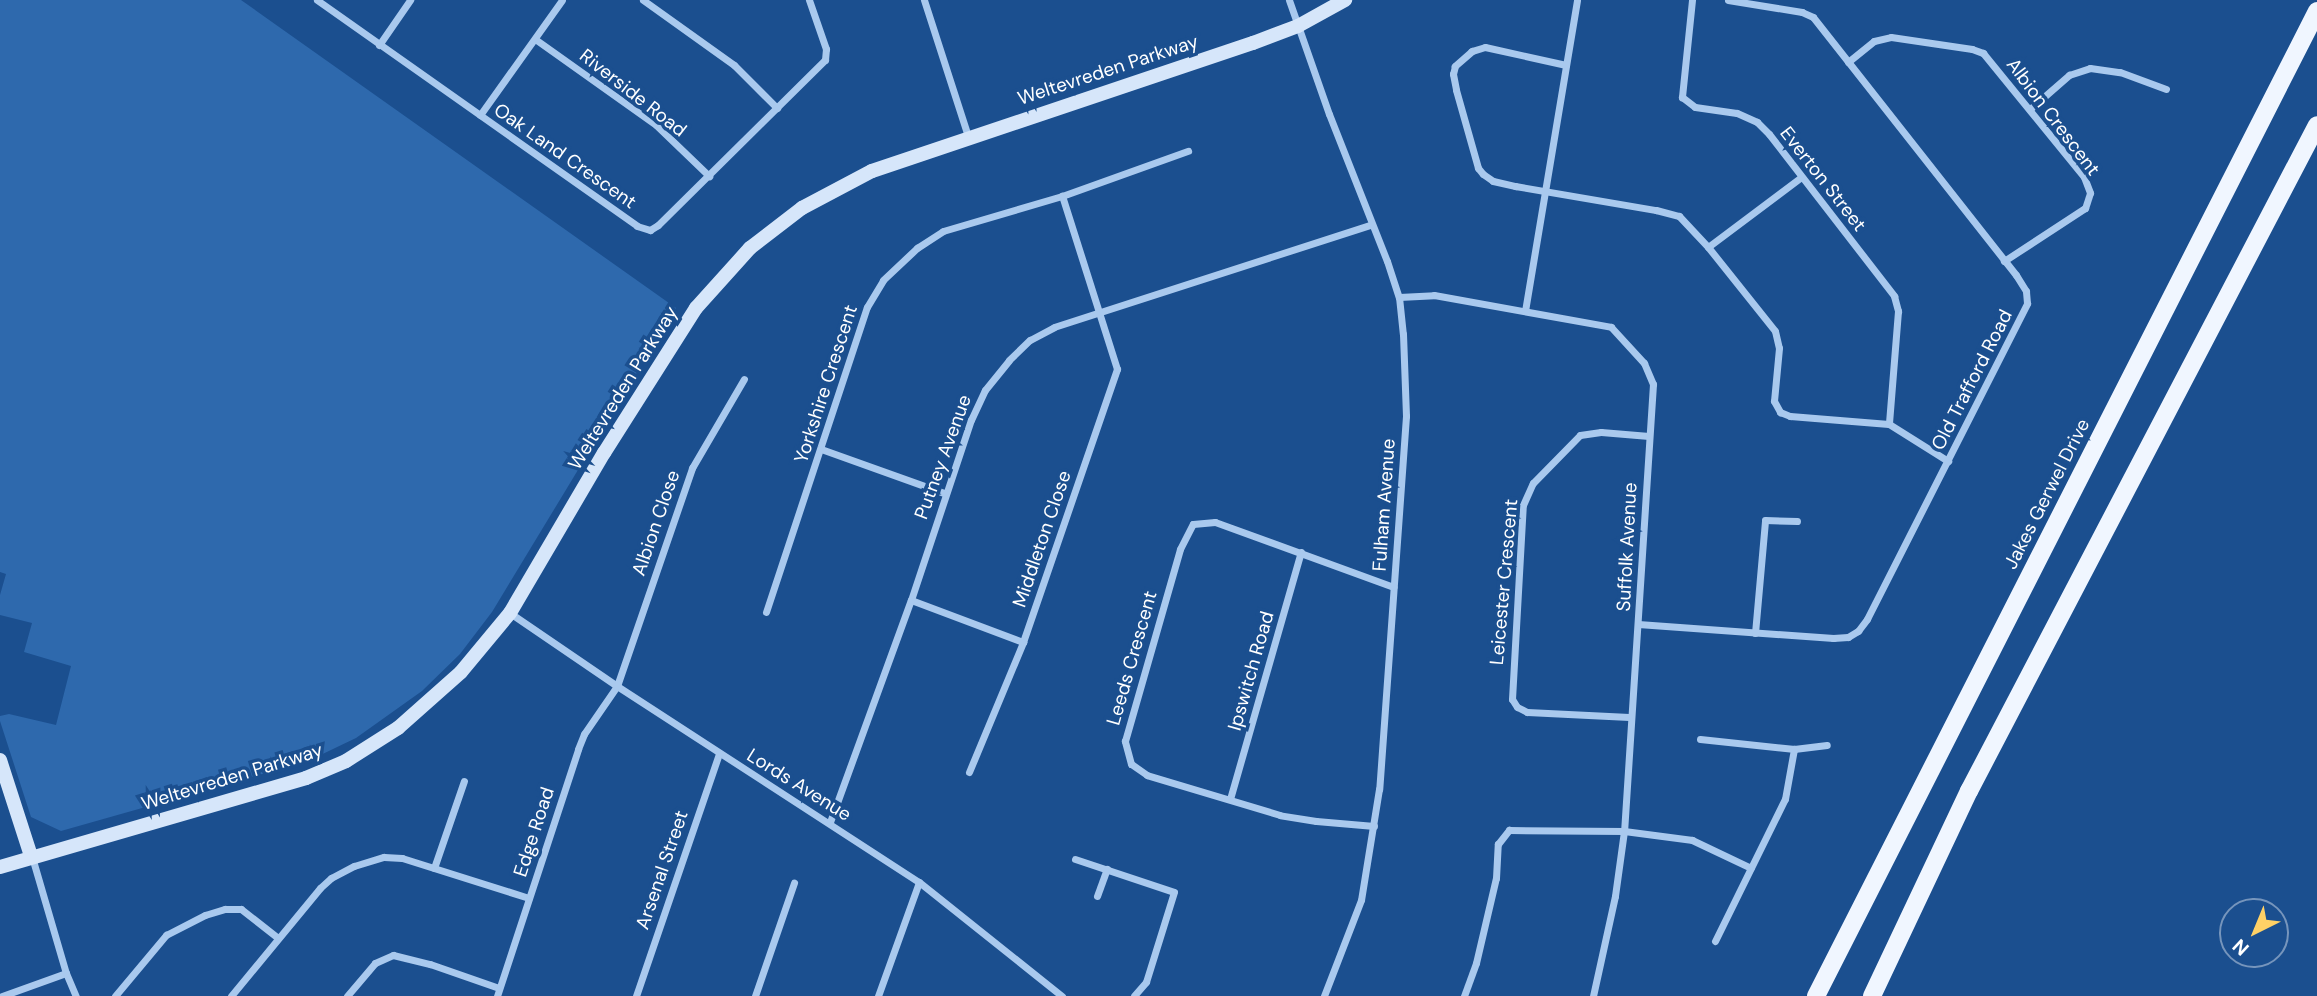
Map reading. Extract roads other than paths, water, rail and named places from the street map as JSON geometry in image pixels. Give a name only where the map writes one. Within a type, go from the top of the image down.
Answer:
[{"type":"main road","name":"Jakes Gerwel Drive","points":[[1816,996],[2317,11]]},
{"type":"main road","points":[[1872,996],[1969,791],[2317,125]]},
{"type":"street","name":"Oak Land Crescent","points":[[317,0],[637,226],[650,230],[709,176],[825,60],[826,49],[809,0]]},
{"type":"street","points":[[379,45],[411,0]]},
{"type":"street","points":[[480,115],[562,0]]},
{"type":"street","points":[[643,0],[734,65],[777,108]]},
{"type":"street","points":[[924,0],[968,136]]},
{"type":"street","name":"Fulham Avenue","points":[[1289,0],[1399,298],[1406,416],[1374,826],[1361,900],[1324,996]]},
{"type":"street","name":"Weltevreden Parkway","points":[[0,867],[268,790],[346,761],[398,728],[430,702],[486,645],[510,613],[669,346],[728,271],[777,226],[835,189],[872,171],[968,136],[1164,74],[1298,26],[1345,0]]},
{"type":"street","points":[[1525,311],[1577,0]]},
{"type":"street","name":"Everton Street","points":[[1692,0],[1682,97],[1695,107],[1737,113],[1756,122],[1769,134],[1800,178],[1888,287],[1897,303],[1889,424]]},
{"type":"street","name":"Old Trafford Road","points":[[1638,624],[1842,638],[1858,631],[1867,619],[2027,303],[2026,290],[2004,261],[1807,13],[1728,0]]},
{"type":"street","name":"Albion Crescent","points":[[1848,62],[1874,41],[1891,37],[1972,49],[1990,61],[2084,177],[2090,201],[2078,215],[2004,261]]},
{"type":"street","name":"Riverside Road","points":[[535,39],[656,125],[709,176]]},
{"type":"street","points":[[1566,65],[1485,47],[1472,51],[1453,71],[1480,171],[1493,181],[1670,213],[1685,221],[1775,331],[1779,348],[1774,401],[1780,412],[1790,416],[1889,424],[1948,461]]},
{"type":"street","points":[[2030,109],[2069,75],[2090,68],[2120,72],[2166,89]]},
{"type":"street","name":"Yorkshire Crescent","points":[[766,612],[867,307],[883,280],[916,248],[943,232],[1062,196],[1188,151]]},
{"type":"street","points":[[1708,247],[1800,178]]},
{"type":"street","points":[[1062,196],[1098,312]]},
{"type":"street","name":"Putney Avenue","points":[[830,822],[911,600],[944,493],[974,411],[992,379],[1009,360],[1043,332],[1372,224]]},
{"type":"street","name":"Suffolk Avenue","points":[[1399,298],[1434,295],[1600,324],[1619,332],[1644,363],[1653,384],[1638,624],[1629,717],[1624,831],[1615,896],[1593,996]]},
{"type":"street","name":"Middleton Close","points":[[969,772],[1023,642],[1116,369],[1098,312]]},
{"type":"street","name":"Albion Close","points":[[617,686],[692,468],[744,379]]},
{"type":"street","name":"Leicester Crescent","points":[[1629,717],[1527,712],[1517,707],[1512,699],[1523,505],[1533,483],[1580,435],[1601,432],[1649,436]]},
{"type":"street","points":[[821,449],[944,493]]},
{"type":"street","name":"Leeds Crescent","points":[[1374,826],[1316,821],[1230,799],[1136,769],[1125,751],[1131,718],[1180,549],[1189,528],[1205,521],[1215,522],[1394,587]]},
{"type":"street","points":[[1755,633],[1765,521],[1797,521]]},
{"type":"street","name":"Ipswitch Road","points":[[1230,799],[1301,552]]},
{"type":"street","points":[[911,600],[1023,642]]},
{"type":"street","name":"Lords Avenue","points":[[510,613],[617,686],[919,882],[1062,996]]},
{"type":"street","name":"Edge Road","points":[[498,992],[578,749],[584,734],[617,686]]},
{"type":"street","points":[[1700,739],[1794,749],[1826,745]]},
{"type":"street","points":[[1715,941],[1785,799],[1794,749]]},
{"type":"street","name":"Arsenal Street","points":[[636,996],[719,753]]},
{"type":"street","points":[[0,760],[66,973],[76,996]]},
{"type":"street","points":[[434,868],[464,781]]},
{"type":"street","points":[[1464,996],[1476,963],[1496,878],[1498,844],[1503,834],[1517,828],[1624,831],[1692,840],[1751,868]]},
{"type":"street","points":[[231,996],[331,878],[354,866],[393,856],[528,898]]},
{"type":"street","points":[[1075,859],[1174,892],[1146,982],[1134,996]]},
{"type":"street","points":[[1097,896],[1107,869]]},
{"type":"street","points":[[878,996],[919,882]]},
{"type":"street","points":[[755,996],[794,883]]},
{"type":"street","points":[[115,996],[166,935],[205,915],[225,909],[241,909],[278,938]]},
{"type":"street","points":[[347,996],[376,962],[393,956],[430,964],[498,992]]},
{"type":"street","points":[[2,996],[66,973]]}]
